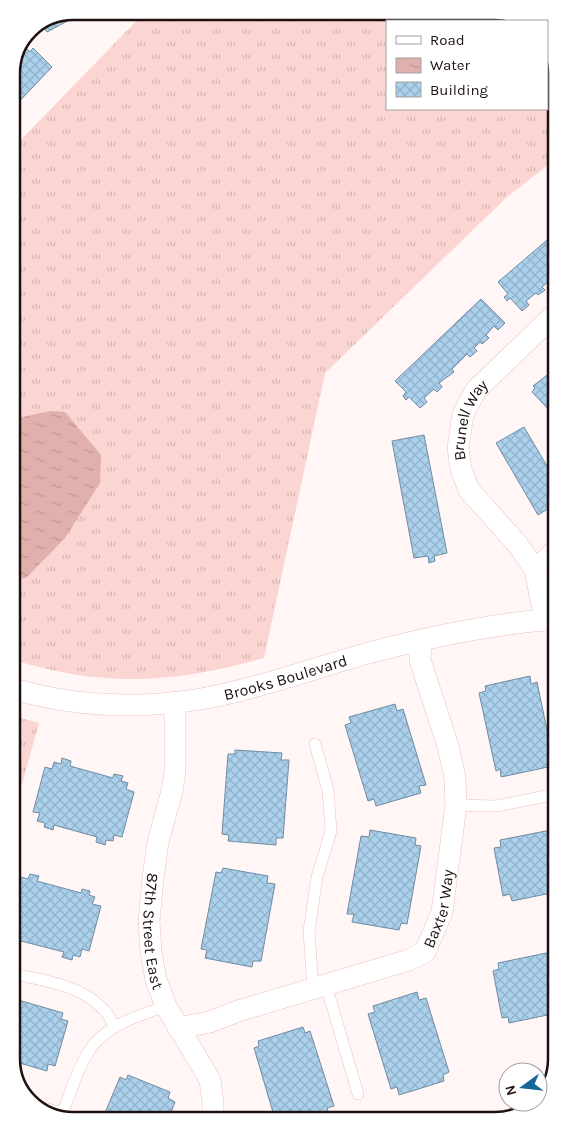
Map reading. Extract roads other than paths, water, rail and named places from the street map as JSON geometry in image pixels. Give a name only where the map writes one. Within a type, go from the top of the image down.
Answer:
[{"type":"street","name":"Brunell Way","points":[[548,321],[476,390],[463,414],[458,448],[461,469],[469,490],[519,546],[535,570],[548,612]]},
{"type":"street","points":[[535,570],[548,558]]},
{"type":"street","name":"Brooks Boulevard","points":[[20,689],[55,698],[103,704],[175,702],[223,694],[421,640],[483,628],[548,619]]},
{"type":"street","name":"Baxter Way","points":[[178,1028],[210,1022],[238,1011],[409,960],[425,952],[442,912],[456,805],[455,778],[448,746],[420,660],[421,640]]},
{"type":"street","name":"87th Street East","points":[[175,702],[175,772],[172,791],[158,842],[153,878],[149,921],[151,952],[156,980],[166,1006],[210,1080],[213,1112]]},
{"type":"lane","points":[[315,744],[328,790],[331,831],[317,878],[309,931],[319,987],[358,1094]]},
{"type":"lane","points":[[456,805],[497,806],[548,796]]},
{"type":"lane","points":[[20,975],[66,986],[87,995],[103,1009],[115,1028]]},
{"type":"lane","points":[[63,1111],[81,1066],[94,1044],[129,1020],[166,1006]]},
{"type":"water","points":[[50,411],[65,412],[101,455],[100,483],[65,538],[26,578],[20,578],[20,417]]}]
